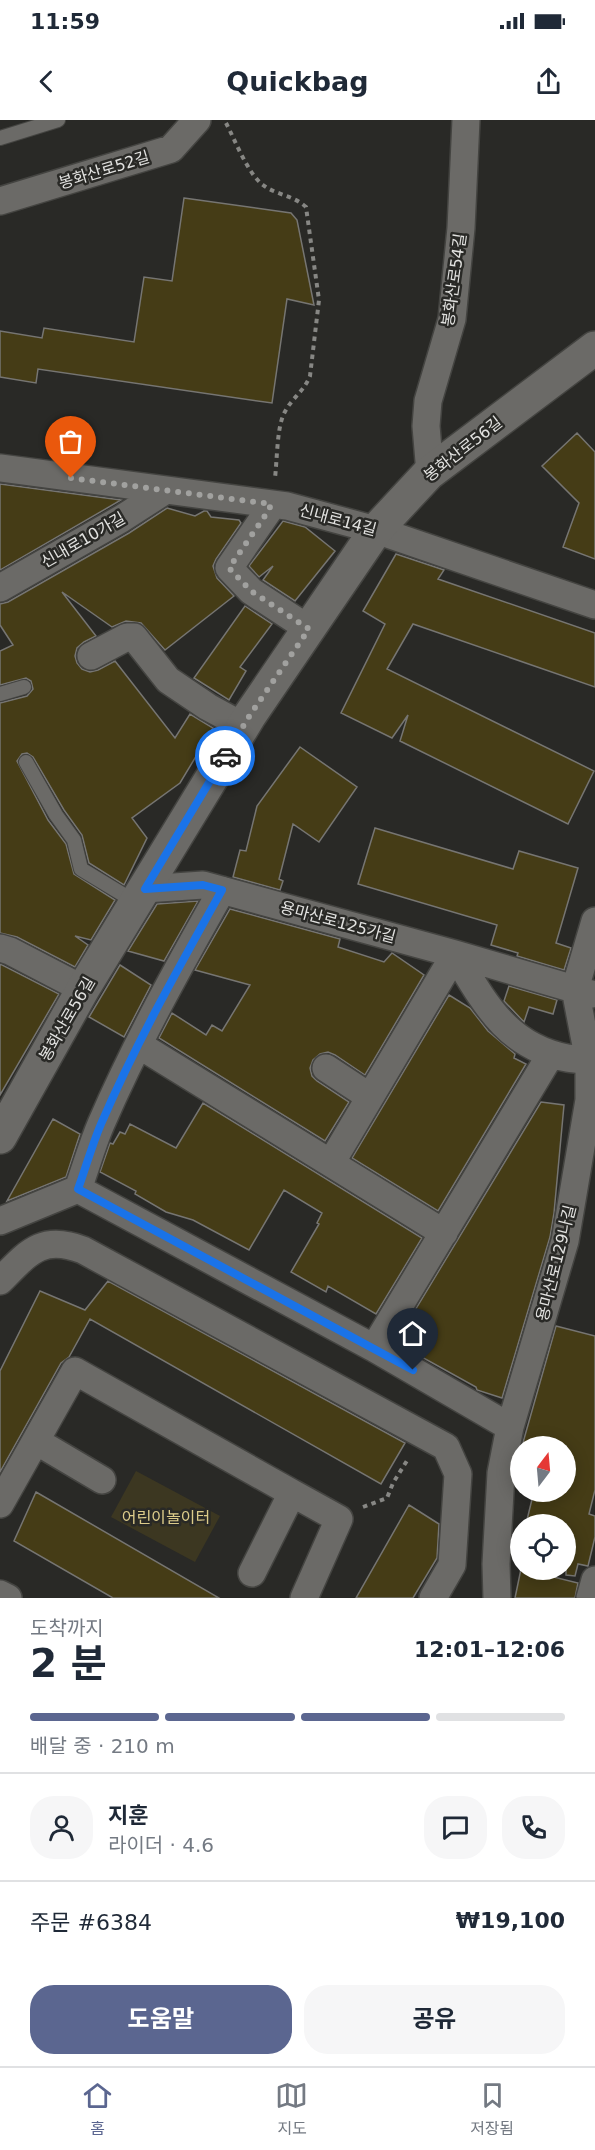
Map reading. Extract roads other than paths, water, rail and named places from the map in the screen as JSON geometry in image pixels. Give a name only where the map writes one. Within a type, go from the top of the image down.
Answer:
[{"type":"street","name":"봉화산로52길","points":[[0,201],[171,149],[196,120]]},
{"type":"street","name":"봉화산로54길","points":[[430,473],[426,426],[428,401],[452,319],[461,228],[466,120]]},
{"type":"street","name":"봉화산로56길","points":[[0,1137],[83,989],[243,726],[376,530],[430,473],[595,348]]},
{"type":"street","name":"신내로14길","points":[[0,468],[287,506],[376,530],[595,606]]},
{"type":"street","name":"신내로10가길","points":[[0,588],[121,519],[166,490]]},
{"type":"street","points":[[271,504],[229,568],[251,591],[309,629]]},
{"type":"street","points":[[91,656],[127,637],[134,637],[168,680],[208,707],[243,726]]},
{"type":"street","name":"용마산로125가길","points":[[141,896],[203,885],[585,992]]},
{"type":"street","points":[[0,1221],[78,1189],[101,1125],[139,1045],[222,890]]},
{"type":"street","name":"용마산로129나길","points":[[497,1598],[496,1564],[501,1473],[510,1427],[565,1242],[588,1145],[592,1061],[585,992],[595,921]]},
{"type":"street","points":[[0,948],[83,989]]},
{"type":"street","points":[[331,1163],[454,954],[487,1008],[503,1025],[525,1041],[551,1054],[592,1061]]},
{"type":"street","points":[[139,1045],[444,1233]]},
{"type":"street","points":[[374,1348],[551,1054]]},
{"type":"street","points":[[326,1068],[370,1097]]},
{"type":"street","points":[[78,1189],[374,1348],[510,1427]]},
{"type":"street","points":[[0,1281],[37,1247],[55,1243],[69,1244],[446,1447],[458,1474],[452,1565],[433,1598]]},
{"type":"street","points":[[0,1504],[75,1371],[339,1519],[304,1598]]},
{"type":"street","points":[[36,1441],[102,1480]]},
{"type":"street","points":[[252,1573],[292,1493]]},
{"type":"street","points":[[590,1598],[595,1580]]},
{"type":"street","points":[[0,1594],[8,1598]]},
{"type":"lane","points":[[0,138],[58,120]]},
{"type":"lane","points":[[0,694],[24,687]]},
{"type":"lane","points":[[26,762],[56,815],[74,840],[81,869],[141,896]]},
{"type":"park label","name":"어린이놀이터","points":[[166,1517]]}]
